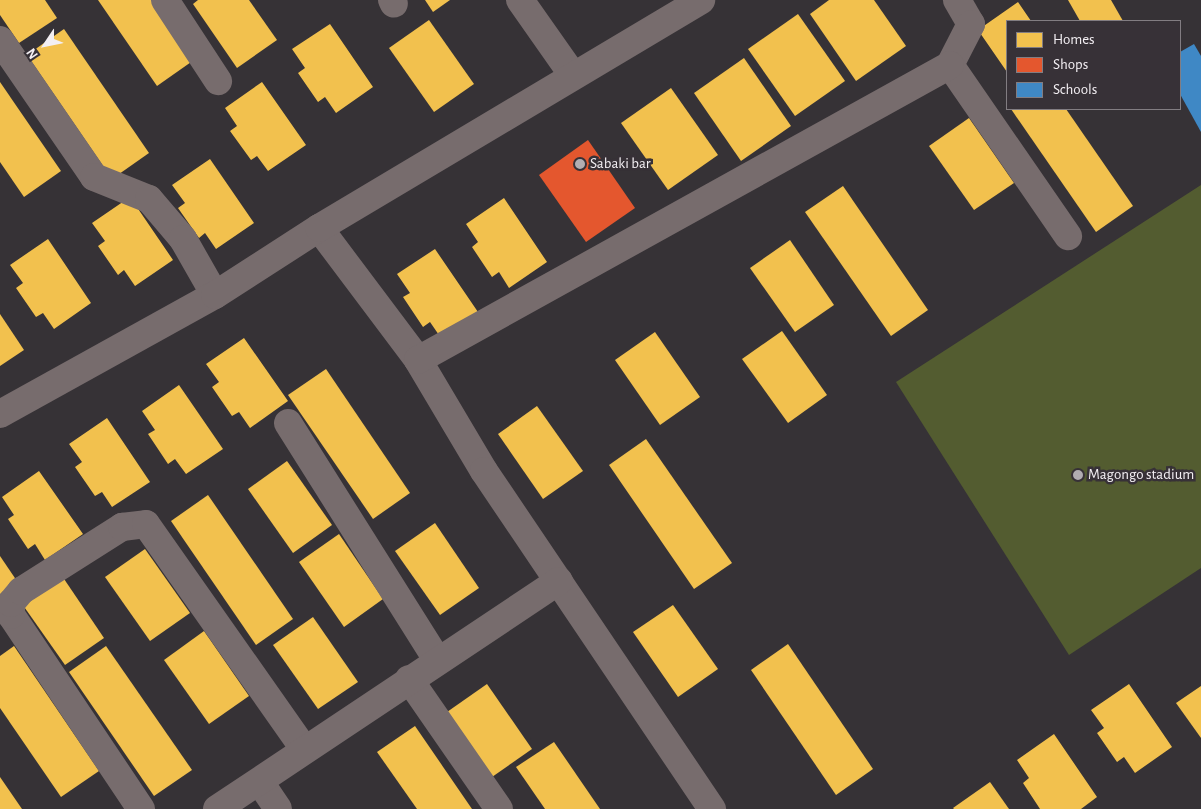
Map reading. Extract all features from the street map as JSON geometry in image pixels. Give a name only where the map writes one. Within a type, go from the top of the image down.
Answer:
[{"type":"street","points":[[165,0],[218,81]]},
{"type":"street","points":[[520,0],[572,74]]},
{"type":"street","points":[[0,414],[216,295],[319,228],[572,74],[701,0]]},
{"type":"street","points":[[418,360],[950,65],[975,12],[957,0]]},
{"type":"street","points":[[0,40],[89,171],[110,186],[149,199],[183,239],[216,295]]},
{"type":"street","points":[[950,65],[1068,236]]},
{"type":"street","points":[[319,228],[418,360],[484,471],[712,809]]},
{"type":"street","points":[[288,423],[437,660]]},
{"type":"street","points":[[141,809],[11,615],[12,603],[21,591],[122,527],[146,524],[304,749]]},
{"type":"street","points":[[217,809],[260,782],[304,749],[437,660],[559,581]]},
{"type":"street","points":[[409,679],[499,809]]},
{"type":"street","points":[[260,782],[278,809]]},
{"type":"green space","name":"Magongo stadium","points":[[1201,185],[1201,568],[1069,655],[896,382]]},
{"type":"building: Homes","points":[[0,0],[45,0],[57,18],[19,43],[0,15]]},
{"type":"building: Homes","points":[[98,0],[153,0],[194,60],[157,86]]},
{"type":"building: Homes","points":[[198,0],[249,0],[277,40],[237,68],[193,4]]},
{"type":"building: Homes","points":[[425,0],[450,0],[433,12]]},
{"type":"building: Homes","points":[[829,0],[874,0],[906,46],[856,81],[810,14]]},
{"type":"building: Homes","points":[[1068,0],[1111,0],[1122,20],[1079,20]]},
{"type":"building: Homes","points":[[1018,2],[1030,20],[1006,20],[1006,71],[978,30]]},
{"type":"building: Homes","points":[[798,14],[845,81],[795,116],[748,49]]},
{"type":"building: Homes","points":[[429,20],[474,84],[434,112],[389,48]]},
{"type":"building: Homes","points":[[330,24],[373,87],[336,113],[325,97],[318,102],[298,73],[305,68],[292,49]]},
{"type":"building: Homes","points":[[64,29],[149,153],[112,179],[27,55]]},
{"type":"building: Homes","points":[[744,58],[791,126],[741,161],[694,93]]},
{"type":"building: Homes","points":[[0,82],[61,171],[24,197],[0,162]]},
{"type":"building: Homes","points":[[262,82],[306,145],[268,171],[257,156],[251,160],[230,131],[237,126],[225,108]]},
{"type":"building: Homes","points":[[671,88],[718,155],[668,190],[621,123]]},
{"type":"building: Homes","points":[[1012,110],[1067,110],[1133,206],[1096,232]]},
{"type":"building: Homes","points":[[969,118],[1014,183],[974,210],[929,146]]},
{"type":"building: Homes","points":[[210,159],[254,223],[216,249],[205,233],[199,238],[178,208],[185,203],[172,185]]},
{"type":"building: Homes","points":[[843,186],[928,310],[891,336],[805,212]]},
{"type":"building: Homes","points":[[130,197],[173,260],[135,286],[124,270],[118,275],[98,246],[105,241],[92,223]]},
{"type":"building: Homes","points":[[504,198],[547,262],[509,288],[499,272],[492,277],[472,247],[478,242],[466,224]]},
{"type":"building: Homes","points":[[48,239],[91,303],[54,329],[43,313],[36,317],[16,288],[23,283],[10,265]]},
{"type":"building: Homes","points":[[790,240],[834,305],[795,332],[750,268]]},
{"type":"building: Homes","points":[[435,249],[478,312],[441,338],[430,322],[423,327],[403,297],[410,293],[397,274]]},
{"type":"building: Homes","points":[[0,314],[24,350],[0,366]]},
{"type":"building: Homes","points":[[782,331],[827,395],[788,423],[742,359]]},
{"type":"building: Homes","points":[[655,332],[700,397],[660,425],[615,360]]},
{"type":"building: Homes","points":[[244,338],[288,401],[250,428],[239,412],[232,416],[212,387],[219,382],[206,364]]},
{"type":"building: Homes","points":[[326,369],[410,493],[373,519],[288,395]]},
{"type":"building: Homes","points":[[179,385],[223,449],[186,474],[175,459],[168,464],[148,434],[155,430],[142,411]]},
{"type":"building: Homes","points":[[537,406],[583,471],[543,499],[498,434]]},
{"type":"building: Homes","points":[[107,418],[150,482],[112,507],[102,492],[95,496],[75,467],[82,462],[69,444]]},
{"type":"building: Homes","points":[[646,439],[732,563],[694,589],[609,465]]},
{"type":"building: Homes","points":[[287,461],[332,525],[293,553],[248,489]]},
{"type":"building: Homes","points":[[39,471],[83,534],[45,560],[35,544],[28,549],[8,519],[14,515],[2,497]]},
{"type":"building: Homes","points":[[208,495],[293,619],[256,645],[171,521]]},
{"type":"building: Homes","points":[[435,523],[479,588],[440,615],[395,551]]},
{"type":"building: Homes","points":[[339,534],[383,599],[344,627],[299,562]]},
{"type":"building: Homes","points":[[145,549],[190,613],[150,641],[105,577]]},
{"type":"building: Homes","points":[[0,556],[21,587],[0,601]]},
{"type":"building: Homes","points":[[60,573],[104,638],[65,665],[20,601]]},
{"type":"building: Homes","points":[[673,605],[718,669],[678,697],[633,632]]},
{"type":"building: Homes","points":[[313,617],[358,682],[318,709],[273,645]]},
{"type":"building: Homes","points":[[204,631],[249,696],[209,724],[164,660]]},
{"type":"building: Homes","points":[[788,644],[873,769],[836,795],[751,670]]},
{"type":"building: Homes","points":[[14,646],[99,771],[61,797],[0,708],[0,656]]},
{"type":"building: Homes","points":[[106,646],[192,770],[154,796],[69,672]]},
{"type":"building: Homes","points":[[487,684],[532,749],[492,777],[447,712]]},
{"type":"building: Homes","points":[[1129,684],[1172,747],[1135,773],[1124,757],[1117,762],[1097,733],[1104,728],[1091,710]]},
{"type":"building: Homes","points":[[1201,686],[1201,738],[1176,703]]},
{"type":"building: Homes","points":[[415,726],[472,809],[417,809],[377,752]]},
{"type":"building: Homes","points":[[1054,734],[1097,797],[1081,809],[1040,809],[1023,783],[1029,778],[1017,760]]},
{"type":"building: Homes","points":[[554,742],[600,809],[545,809],[516,767]]},
{"type":"building: Homes","points":[[0,777],[22,809],[0,809]]},
{"type":"building: Homes","points":[[990,782],[1009,809],[953,808]]},
{"type":"building: Shops","points":[[588,140],[635,208],[586,242],[539,175]]},
{"type":"building: Schools","points":[[1194,44],[1201,56],[1201,132],[1181,96],[1181,51]]},
{"type":"place","name":"Sabaki bar","points":[[580,164]]},
{"type":"place","name":"Magongo stadium","points":[[1078,475]]}]
